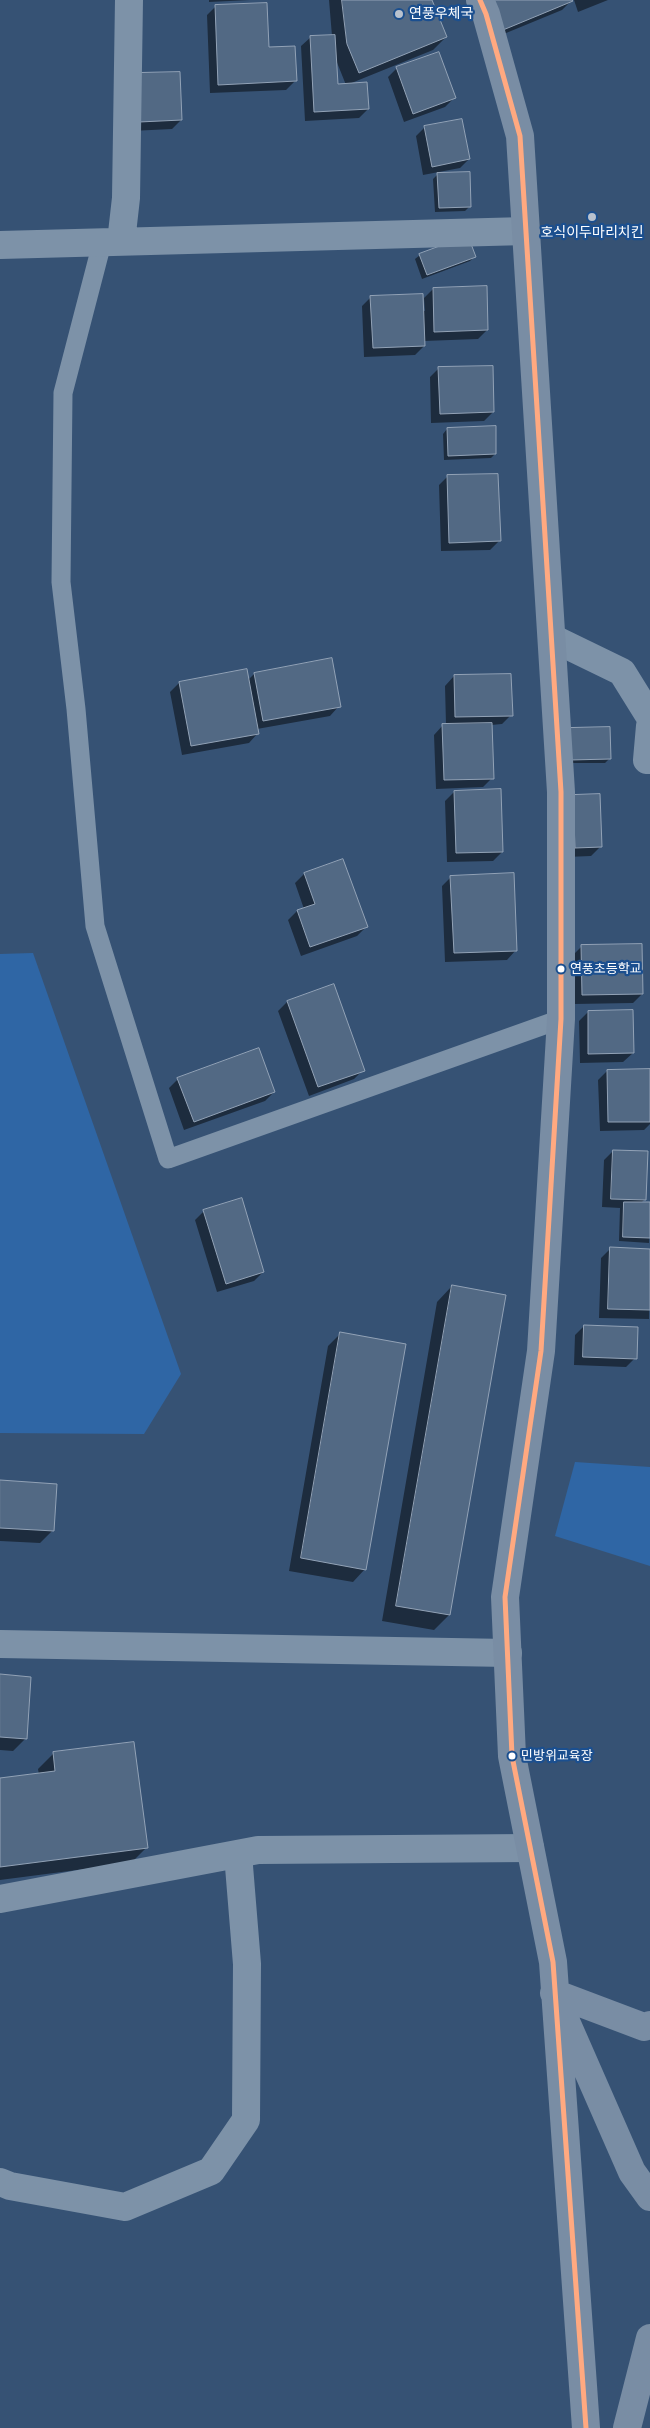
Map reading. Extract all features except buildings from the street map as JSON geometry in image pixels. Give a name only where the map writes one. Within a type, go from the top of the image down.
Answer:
[{"type":"main road","points":[[480,0],[486,14],[520,136],[562,792],[561,1019],[541,1351],[505,1597],[512,1756],[553,1962],[586,2428]]},
{"type":"main road","points":[[554,1993],[644,2027],[650,2025]]},
{"type":"main road","points":[[554,1993],[632,2172],[650,2197]]},
{"type":"main road","points":[[627,2428],[650,2338]]},
{"type":"street","points":[[112,243],[126,198],[129,0]]},
{"type":"street","points":[[0,245],[526,231]]},
{"type":"street","points":[[552,638],[622,672],[650,717]]},
{"type":"street","points":[[650,726],[647,760],[650,760]]},
{"type":"street","points":[[0,1644],[508,1654]]},
{"type":"street","points":[[0,1899],[258,1850],[530,1848]]},
{"type":"street","points":[[0,2182],[10,2186],[124,2207],[211,2171],[246,2120],[247,1964],[238,1854]]},
{"type":"lane","points":[[112,243],[62,393],[61,582],[76,710],[94,926],[168,1159],[561,1019]]},
{"type":"shaded area","points":[[33,953],[181,1374],[144,1434],[0,1433],[0,954]]},
{"type":"shaded area","points":[[575,1462],[650,1467],[650,1566],[555,1536]]},
{"type":"transit line","points":[[480,0],[486,14],[520,136],[561,792],[561,1019],[541,1351],[505,1597],[512,1756],[553,1962],[586,2428]]},
{"type":"place","name":"연풍우체국","points":[[399,14]]},
{"type":"place","name":"호식이두마리치킨","points":[[592,217]]},
{"type":"place","name":"연풍초등학교","points":[[561,969]]},
{"type":"place","name":"민방위교육장","points":[[512,1756]]}]
